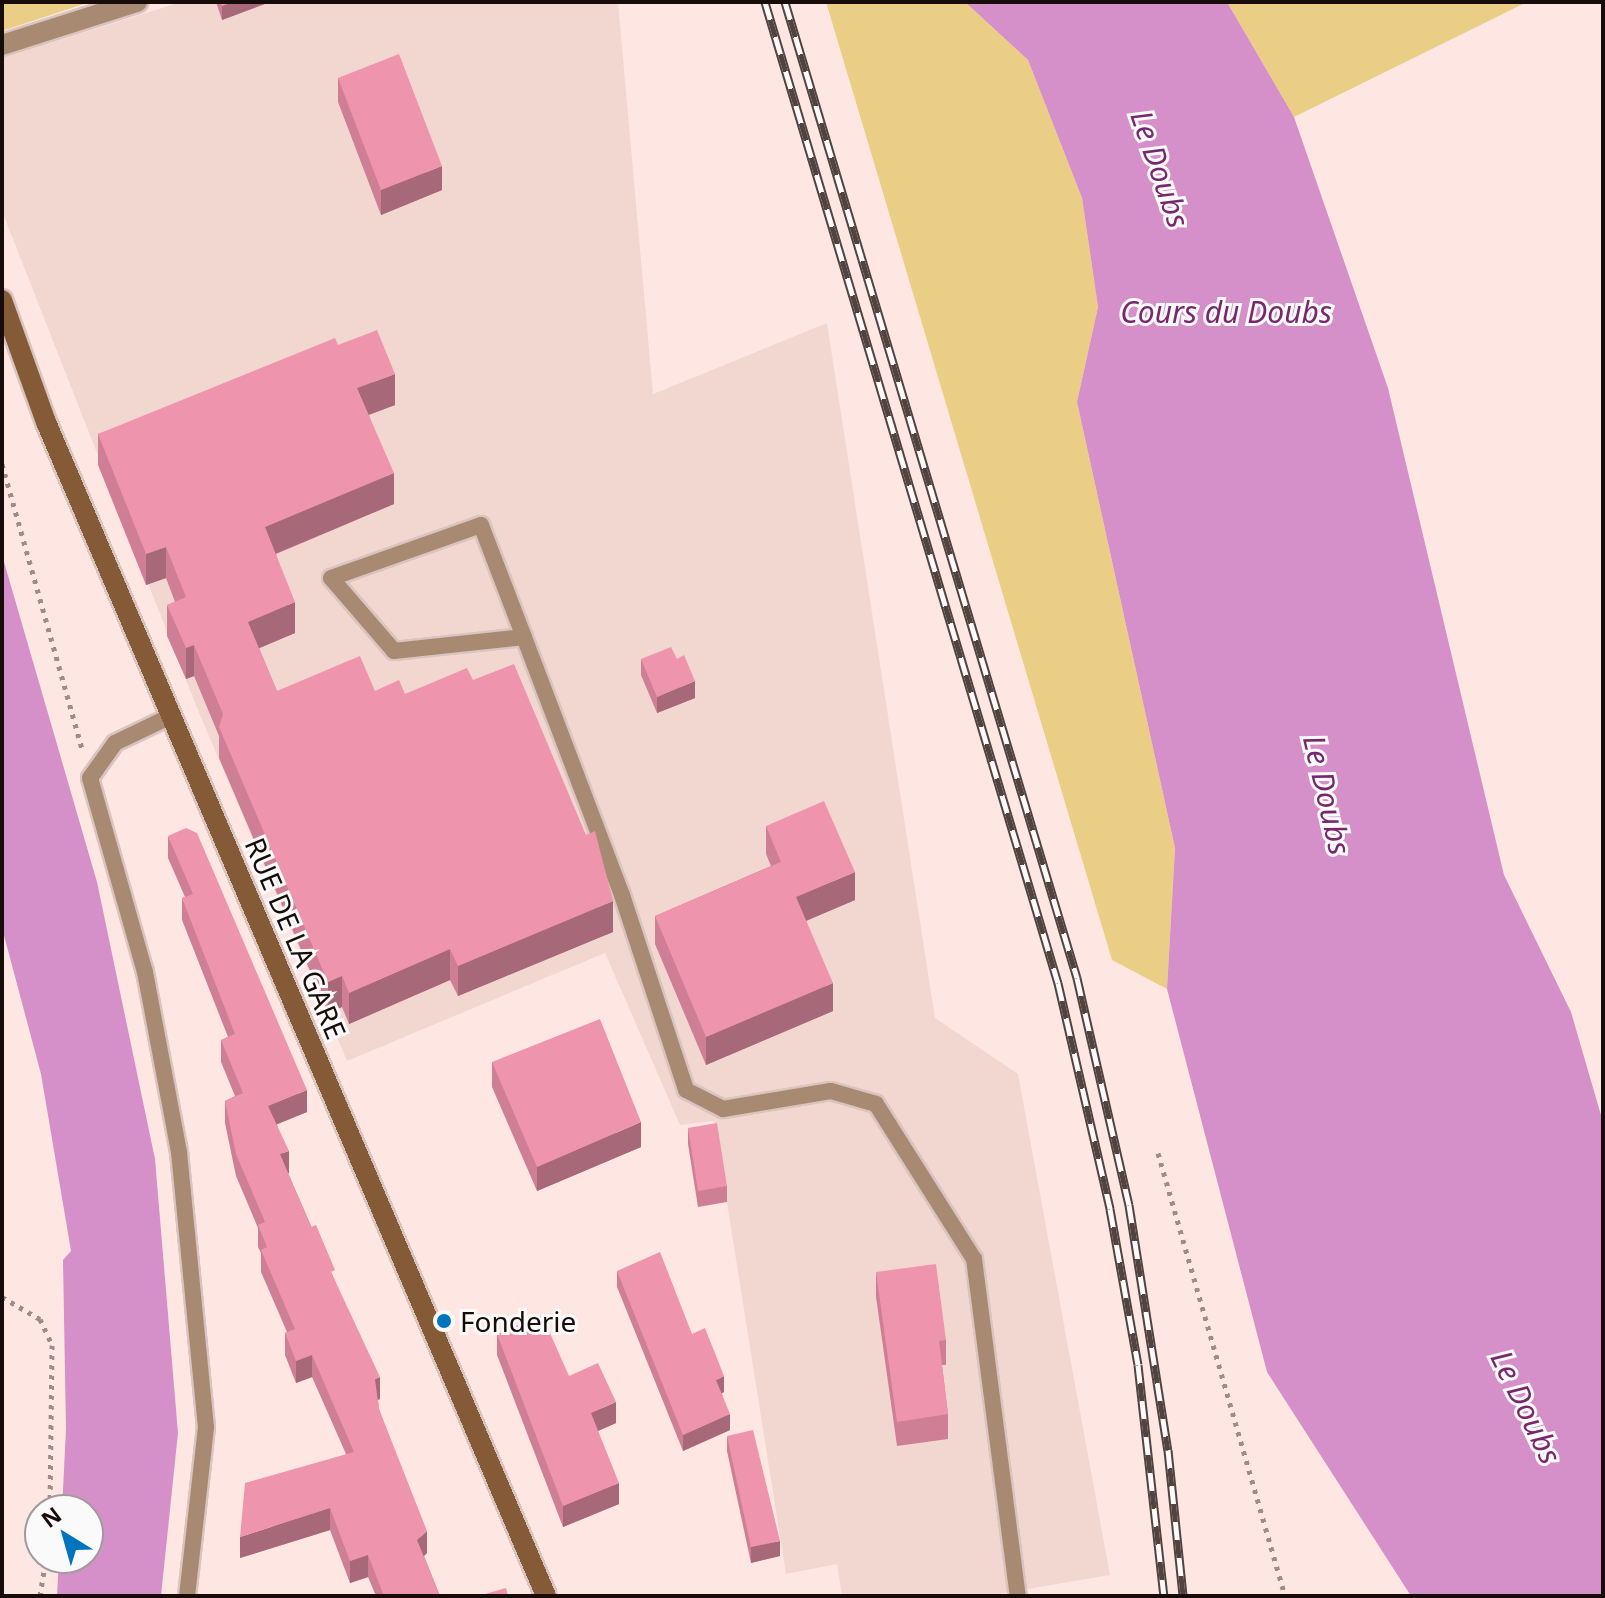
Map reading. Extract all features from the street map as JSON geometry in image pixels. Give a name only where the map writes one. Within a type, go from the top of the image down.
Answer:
[{"type":"main road","name":"RUE DE LA GARE","points":[[2,300],[46,422],[546,1596]]},
{"type":"street","points":[[2,45],[137,2]]},
{"type":"lane","points":[[524,637],[394,651],[331,578],[481,525],[524,637],[622,895],[686,1090],[723,1109],[831,1091],[876,1104],[974,1259],[1018,1596]]},
{"type":"lane","points":[[171,716],[115,743],[90,778],[145,972],[179,1152],[206,1427],[187,1596]]},
{"type":"path","points":[[2,464],[90,778]]},
{"type":"path","points":[[1158,1153],[1285,1596]]},
{"type":"path","points":[[2,1297],[40,1319],[52,1345],[50,1494]]},
{"type":"path","points":[[40,1596],[43,1574]]},
{"type":"shaded area","points":[[2,2],[90,2],[2,31]]},
{"type":"shaded area","points":[[181,2],[618,2],[653,394],[827,323],[935,1018],[1018,1074],[1110,1575],[987,1596],[842,1596],[837,1564],[786,1574],[714,1121],[680,1125],[605,953],[347,1061],[197,708],[2,211],[2,58]]},
{"type":"shaded area","points":[[826,2],[965,2],[1028,60],[1082,198],[1098,307],[1077,402],[1175,848],[1167,989],[1112,960]]},
{"type":"shaded area","points":[[1227,2],[1527,2],[1294,117]]},
{"type":"water","points":[[965,2],[1227,2],[1294,117],[1388,388],[1504,875],[1571,1012],[1603,1122],[1603,1596],[1411,1596],[1267,1372],[1167,989],[1175,848],[1077,402],[1098,307],[1082,198],[1028,60]]},
{"type":"water","points":[[2,555],[97,882],[155,1159],[178,1433],[161,1596],[57,1596],[58,1574],[104,1574],[104,1494],[63,1494],[66,1429],[63,1260],[71,1251],[41,1074],[2,928]]},
{"type":"building","points":[[399,54],[442,166],[381,190],[338,78]]},
{"type":"building","points":[[377,330],[395,374],[357,388],[394,473],[265,527],[295,602],[248,622],[277,691],[360,656],[375,691],[399,680],[405,694],[467,668],[473,680],[514,664],[586,835],[595,831],[613,901],[458,966],[450,949],[349,993],[342,976],[328,982],[219,727],[223,714],[194,645],[186,648],[167,605],[186,597],[166,547],[146,554],[98,434],[335,338],[338,345]]},
{"type":"building","points":[[671,647],[677,659],[684,655],[695,681],[657,697],[641,659]]},
{"type":"building","points":[[824,801],[855,872],[796,897],[833,983],[706,1037],[655,916],[781,862],[766,826]]},
{"type":"building","points":[[186,828],[197,833],[307,1090],[268,1106],[289,1151],[280,1154],[311,1227],[316,1225],[335,1270],[331,1272],[380,1377],[375,1379],[379,1409],[427,1531],[417,1540],[440,1596],[384,1596],[368,1555],[350,1561],[330,1508],[240,1537],[245,1483],[354,1452],[312,1355],[296,1361],[285,1333],[295,1329],[261,1250],[267,1247],[258,1225],[265,1222],[236,1154],[225,1101],[243,1093],[221,1040],[235,1034],[182,898],[193,894],[168,836]]},
{"type":"building","points":[[600,1019],[641,1122],[537,1167],[492,1062]]},
{"type":"building","points":[[717,1123],[727,1186],[698,1191],[688,1128]]},
{"type":"building","points":[[660,1252],[692,1334],[705,1328],[724,1376],[716,1380],[730,1414],[683,1435],[617,1271]]},
{"type":"building","points":[[936,1264],[946,1340],[939,1341],[948,1414],[897,1422],[876,1272]]},
{"type":"building","points":[[542,1315],[569,1376],[598,1363],[616,1402],[591,1413],[619,1483],[563,1506],[497,1334]]},
{"type":"building","points":[[753,1430],[780,1541],[751,1547],[727,1436]]},
{"type":"building","points":[[506,1588],[508,1596],[478,1596]]},
{"type":"railway","points":[[765,2],[1058,983],[1110,1209],[1138,1365],[1164,1596]]},
{"type":"railway","points":[[785,2],[1077,978],[1129,1205],[1168,1450],[1183,1596]]},
{"type":"place","name":"Fonderie","points":[[444,1321]]},
{"type":"water label","name":"Le Doubs","points":[[1160,169]]},
{"type":"water label","name":"Cours du Doubs","points":[[1226,312]]},
{"type":"water label","name":"Le Doubs","points":[[1327,795]]},
{"type":"water label","name":"Le Doubs","points":[[1526,1407]]}]
